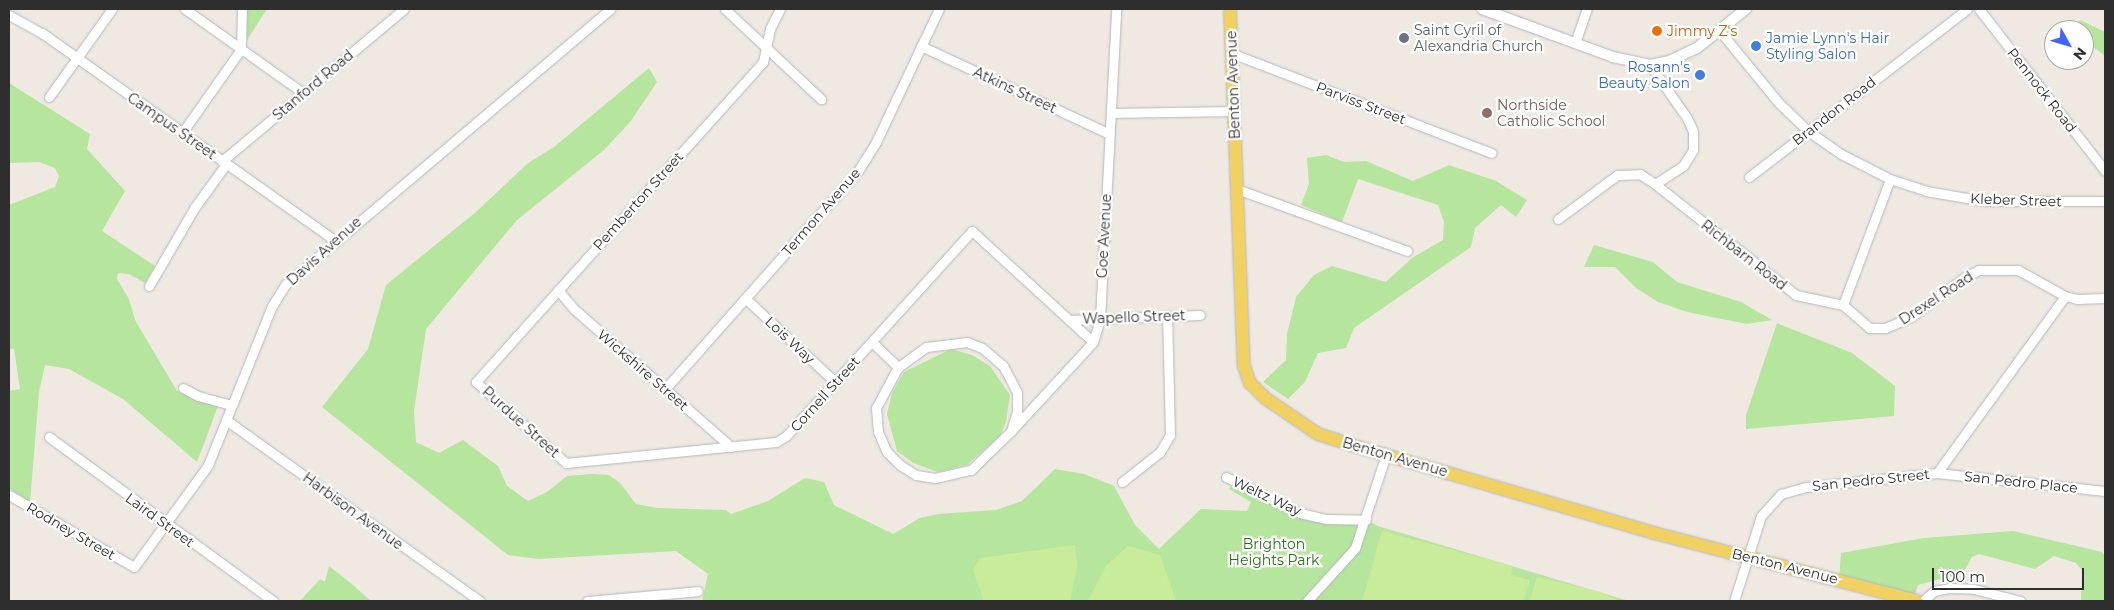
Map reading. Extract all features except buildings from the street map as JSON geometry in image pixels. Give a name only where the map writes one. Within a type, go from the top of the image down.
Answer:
[{"type":"main road","name":"Benton Avenue","points":[[1230,9],[1244,366],[1250,383],[1265,398],[1318,434],[1747,557],[1916,601]]},
{"type":"street","points":[[49,97],[112,9]]},
{"type":"street","points":[[185,9],[304,93]]},
{"type":"street","points":[[182,133],[242,49],[242,9]]},
{"type":"street","name":"Stanford Road","points":[[149,286],[195,207],[224,162],[404,9]]},
{"type":"street","name":"Davis Avenue","points":[[134,567],[206,470],[278,295],[297,271],[610,9]]},
{"type":"street","points":[[725,9],[821,99]]},
{"type":"street","name":"Pemberton Street","points":[[476,382],[763,62],[766,47],[780,9]]},
{"type":"street","name":"Termon Avenue","points":[[665,389],[858,172],[876,142],[939,9]]},
{"type":"street","name":"Goe Avenue","points":[[1011,431],[1092,342],[1100,319],[1116,9]]},
{"type":"street","points":[[1482,9],[1575,44],[1629,62],[1650,65],[1684,55],[1746,9]]},
{"type":"street","points":[[1575,44],[1587,9]]},
{"type":"street","name":"Brandon Road","points":[[1749,177],[1967,9]]},
{"type":"street","name":"Pennock Road","points":[[1979,9],[2105,172]]},
{"type":"street","name":"Campus Street","points":[[9,15],[27,22],[334,240]]},
{"type":"street","name":"Kleber Street","points":[[1719,30],[1778,102],[1808,131],[1841,154],[1890,179],[1926,191],[1984,201],[2105,201]]},
{"type":"street","name":"Atkins Street","points":[[921,46],[1110,134]]},
{"type":"street","name":"Parviss Street","points":[[1231,54],[1491,153]]},
{"type":"street","points":[[1650,65],[1693,131],[1693,150],[1683,166],[1654,184]]},
{"type":"street","points":[[1111,113],[1234,111]]},
{"type":"street","name":"Richbarn Road","points":[[1558,219],[1617,175],[1640,174],[1796,295],[1843,305]]},
{"type":"street","points":[[1843,305],[1890,179]]},
{"type":"street","points":[[1237,189],[1407,251]]},
{"type":"street","name":"Wapello Street","points":[[972,231],[1092,342]]},
{"type":"street","name":"Cornell Street","points":[[566,463],[731,447],[781,440],[972,231]]},
{"type":"street","name":"Drexel Road","points":[[1843,305],[1868,328],[1885,328],[1911,317],[1972,272],[2009,268],[2029,274],[2065,296],[2077,299],[2105,298]]},
{"type":"street","name":"Wickshire Street","points":[[558,290],[574,309],[731,447]]},
{"type":"street","name":"San Pedro Street","points":[[1734,601],[1761,516],[1781,494],[1806,487],[1937,473],[2065,296]]},
{"type":"street","name":"Lois Way","points":[[745,298],[835,382]]},
{"type":"street","name":"Wapello Street","points":[[1069,320],[1200,315]]},
{"type":"street","points":[[1122,482],[1160,452],[1170,435],[1167,316]]},
{"type":"street","points":[[872,342],[898,367]]},
{"type":"street","points":[[967,342],[982,348],[1003,366],[1017,392],[1017,411],[1011,431],[970,470],[936,478],[916,475],[887,452],[878,432],[876,408],[898,367],[926,347],[967,342]]},
{"type":"street","name":"Purdue Street","points":[[476,382],[566,463]]},
{"type":"street","points":[[183,388],[198,396],[232,405]]},
{"type":"street","name":"Harbison Avenue","points":[[226,420],[480,601]]},
{"type":"street","name":"Laird Street","points":[[49,438],[273,601]]},
{"type":"street","points":[[1307,601],[1341,566],[1355,548],[1366,520],[1386,455]]},
{"type":"street","name":"San Pedro Place","points":[[1937,473],[2105,491]]},
{"type":"street","name":"Weltz Way","points":[[1226,477],[1300,513],[1327,519],[1366,520]]},
{"type":"street","name":"Rodney Street","points":[[9,495],[134,567]]},
{"type":"street","points":[[1923,601],[1934,591],[1950,588],[1974,589],[2020,601]]},
{"type":"street","points":[[587,601],[698,591]]},
{"type":"green space","points":[[242,9],[267,9],[241,49]]},
{"type":"green space","points":[[2094,27],[2105,32],[2105,56],[2094,48]]},
{"type":"green space","name":"Brighton Heights Park","points":[[649,68],[657,82],[630,122],[604,150],[517,220],[426,329],[414,411],[416,442],[439,453],[463,440],[498,466],[507,486],[528,501],[547,492],[567,476],[609,475],[621,484],[636,504],[657,508],[726,510],[731,514],[768,501],[805,478],[824,482],[834,505],[893,534],[920,518],[938,514],[996,510],[1022,501],[1055,469],[1084,474],[1114,486],[1135,525],[1159,549],[1201,509],[1247,511],[1251,502],[1229,489],[1237,475],[1297,509],[1318,514],[1358,516],[1378,526],[1629,601],[702,601],[708,574],[676,551],[538,559],[508,555],[322,407],[368,349],[386,285],[476,212],[528,163],[554,147]]},
{"type":"green space","points":[[9,83],[90,134],[87,149],[125,191],[102,231],[155,266],[145,283],[129,274],[118,273],[117,279],[129,299],[135,320],[177,391],[218,406],[197,462],[123,399],[69,369],[45,365],[39,392],[30,503],[9,488],[9,391],[20,389],[14,349],[9,349],[9,205],[55,187],[59,176],[55,168],[39,162],[9,163]]},
{"type":"green space","points":[[1326,155],[1344,162],[1366,161],[1413,181],[1449,165],[1496,181],[1527,200],[1516,217],[1501,205],[1475,228],[1471,247],[1354,328],[1346,348],[1318,353],[1305,382],[1288,399],[1263,382],[1286,360],[1287,334],[1296,297],[1314,275],[1332,266],[1386,282],[1412,258],[1443,240],[1444,222],[1438,205],[1358,179],[1342,222],[1301,205],[1309,184],[1307,158]]},
{"type":"green space","points":[[1594,245],[1653,262],[1677,282],[1741,302],[1772,320],[1747,324],[1687,312],[1658,302],[1636,288],[1615,267],[1584,267]]},
{"type":"green space","points":[[1777,323],[1852,353],[1895,386],[1894,416],[1746,429],[1746,415]]},
{"type":"green space","points":[[951,349],[972,355],[990,366],[1010,395],[1006,422],[1000,436],[967,465],[938,472],[913,463],[897,451],[887,414],[892,393],[904,372]]},
{"type":"green space","points":[[1382,531],[1513,566],[1511,575],[1530,580],[1524,601],[1362,601]]},
{"type":"green space","points":[[2013,531],[2102,552],[2105,556],[2105,601],[2081,601],[2082,570],[2076,563],[2054,556],[2035,569],[1979,554],[1972,557],[1963,573],[1918,585],[1913,600],[1839,580],[1841,553],[1924,538]]},
{"type":"green space","points":[[1075,545],[1077,567],[1070,601],[984,601],[973,570],[980,558]]},
{"type":"green space","points":[[1128,546],[1160,555],[1176,601],[1088,601],[1106,566]]},
{"type":"green space","points":[[329,566],[371,601],[300,601],[320,579],[325,582]]},
{"type":"green space","points":[[1537,577],[1601,592],[1620,601],[1530,601]]},
{"type":"place","name":"Jimmy Z's","points":[[1657,31]]},
{"type":"place","name":"Saint Cyril of Alexandria Church","points":[[1404,38]]},
{"type":"place","name":"Jamie Lynn's Hair Styling Salon","points":[[1756,46]]},
{"type":"place","name":"Rosann's Beauty Salon","points":[[1700,75]]},
{"type":"place","name":"Northside Catholic School","points":[[1487,113]]}]
